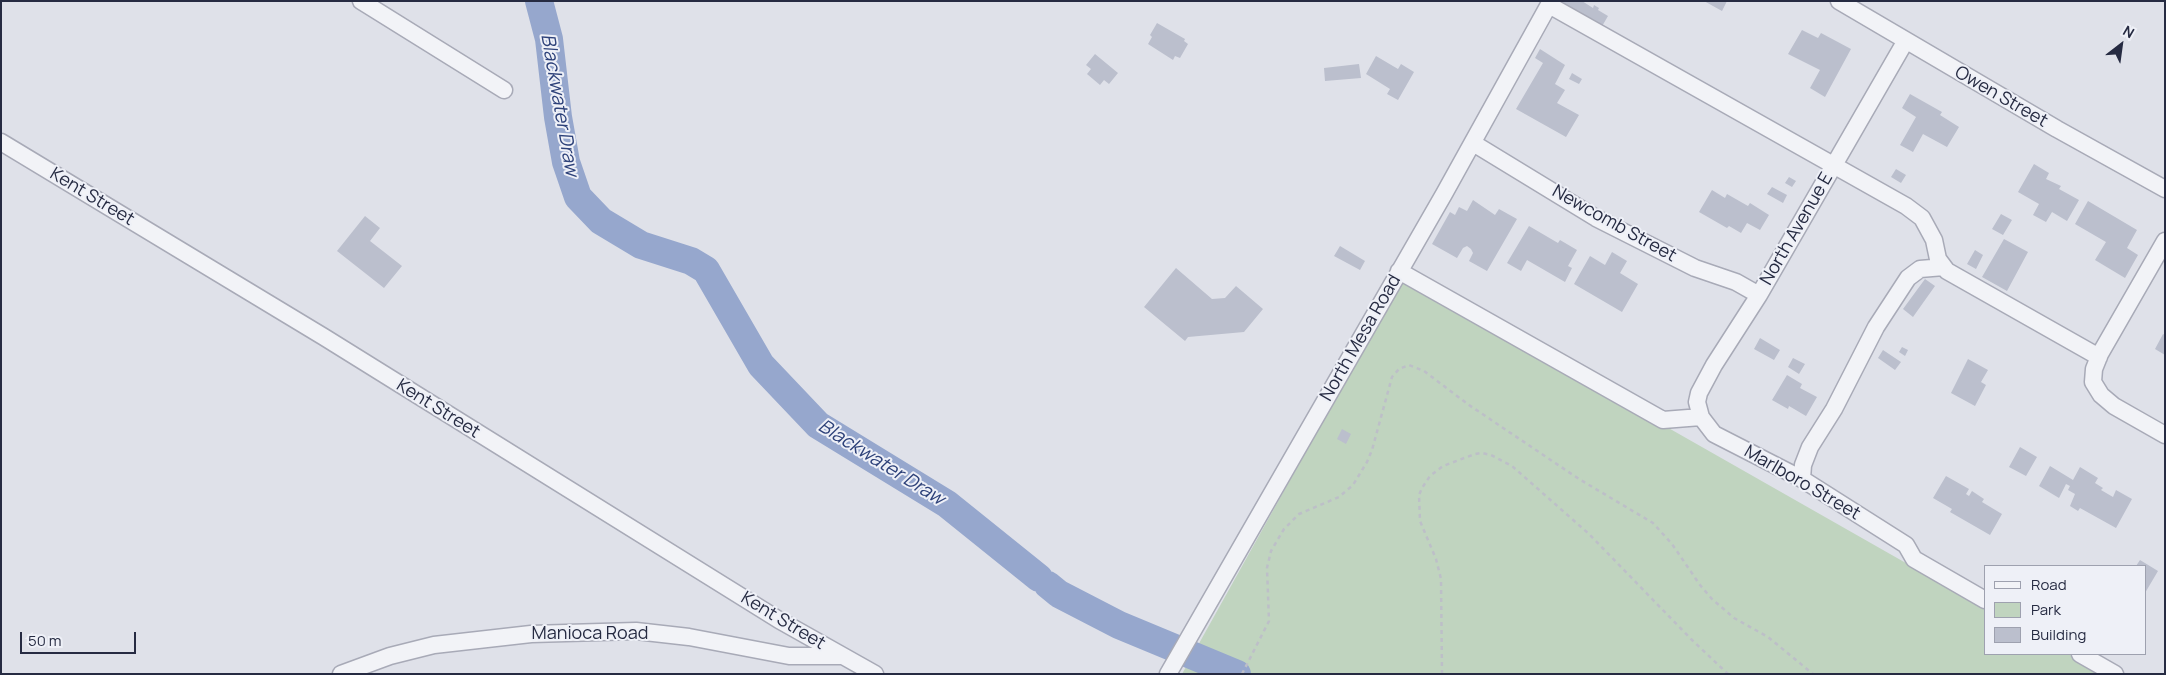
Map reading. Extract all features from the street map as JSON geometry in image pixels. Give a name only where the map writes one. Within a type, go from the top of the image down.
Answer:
[{"type":"street","points":[[361,1],[504,90]]},
{"type":"street","name":"Owen Street","points":[[1839,1],[1905,42],[2165,189]]},
{"type":"street","points":[[1550,3],[1906,206],[1922,218],[1934,240],[1938,259],[1947,271],[2099,357]]},
{"type":"street","name":"North Mesa Road","points":[[1168,674],[1473,143],[1550,3]]},
{"type":"street","name":"North Avenue E","points":[[1701,417],[1697,402],[1699,393],[1714,365],[1759,295],[1905,42]]},
{"type":"street","name":"Kent Street","points":[[1,142],[316,332],[779,620],[875,674]]},
{"type":"street","name":"Newcomb Street","points":[[1473,143],[1596,218],[1695,268],[1736,282],[1759,295]]},
{"type":"street","points":[[2165,242],[2099,357],[2094,369],[2093,382],[2101,396],[2114,406],[2165,434]]},
{"type":"street","points":[[1802,479],[1803,465],[1810,447],[1834,409],[1876,327],[1908,278],[1920,269],[1944,267]]},
{"type":"street","points":[[1399,271],[1663,420],[1701,417]]},
{"type":"street","name":"Marlboro Street","points":[[1701,417],[1714,434],[1802,479],[1906,545],[1914,559],[1984,599]]},
{"type":"street","name":"Manioca Road","points":[[342,674],[390,656],[434,645],[531,634],[636,631],[689,637],[789,656],[841,656]]},
{"type":"street","points":[[2082,655],[2115,674]]},
{"type":"path","points":[[1242,674],[1269,621],[1267,568],[1271,551],[1284,529],[1298,514],[1339,497],[1356,480],[1372,450],[1392,377],[1399,369],[1409,365],[1424,371],[1459,398],[1579,479],[1653,523],[1672,544],[1712,599],[1734,618],[1768,637],[1813,674]]},
{"type":"path","points":[[1442,674],[1440,579],[1436,559],[1420,521],[1419,495],[1430,476],[1443,466],[1482,453],[1491,455],[1512,466],[1589,534],[1691,639],[1728,674]]},
{"type":"green space","points":[[1403,277],[1984,607],[1984,655],[2070,655],[2105,674],[1182,674]]},
{"type":"building","points":[[1564,1],[1582,1],[1593,8],[1594,5],[1608,16],[1601,28],[1562,6]]},
{"type":"building","points":[[1704,1],[1727,1],[1722,11]]},
{"type":"building","points":[[1157,23],[1185,39],[1184,41],[1188,44],[1180,58],[1175,56],[1173,60],[1148,44],[1152,37],[1150,35]]},
{"type":"building","points":[[1802,30],[1818,38],[1821,33],[1851,49],[1825,97],[1810,88],[1820,70],[1788,54]]},
{"type":"building","points":[[1540,49],[1565,65],[1555,84],[1565,90],[1557,103],[1579,115],[1566,137],[1516,109],[1543,63],[1535,58]]},
{"type":"building","points":[[1095,54],[1118,73],[1109,84],[1104,80],[1100,85],[1087,74],[1091,69],[1086,65]]},
{"type":"building","points":[[1376,56],[1398,69],[1401,64],[1414,72],[1398,100],[1387,94],[1390,89],[1366,74]]},
{"type":"building","points":[[1359,64],[1361,78],[1325,81],[1324,68]]},
{"type":"building","points":[[1572,73],[1582,79],[1579,84],[1569,79]]},
{"type":"building","points":[[1910,94],[1942,112],[1940,115],[1959,127],[1947,147],[1923,134],[1913,152],[1900,145],[1916,117],[1902,108]]},
{"type":"building","points":[[2034,164],[2049,173],[2046,179],[2061,186],[2059,189],[2079,200],[2067,221],[2052,212],[2046,222],[2033,215],[2039,204],[2018,192]]},
{"type":"building","points":[[1896,169],[1906,175],[1901,183],[1891,177]]},
{"type":"building","points":[[1789,177],[1796,181],[1792,187],[1785,183]]},
{"type":"building","points":[[1772,187],[1787,195],[1783,203],[1767,194]]},
{"type":"building","points":[[1712,190],[1725,198],[1727,194],[1748,206],[1750,203],[1769,215],[1760,230],[1747,223],[1741,233],[1729,226],[1727,228],[1699,212]]},
{"type":"building","points":[[1473,200],[1495,215],[1499,209],[1517,219],[1487,271],[1469,261],[1473,253],[1467,246],[1463,248],[1457,258],[1432,244],[1450,212],[1455,215],[1459,207],[1467,211]]},
{"type":"building","points":[[2088,201],[2137,230],[2127,248],[2138,255],[2125,278],[2095,260],[2106,242],[2075,224]]},
{"type":"building","points":[[2001,214],[2012,220],[2003,235],[1992,229]]},
{"type":"building","points":[[365,216],[380,228],[370,241],[402,266],[384,288],[337,251]]},
{"type":"building","points":[[1529,226],[1558,243],[1560,240],[1577,250],[1568,266],[1572,268],[1565,282],[1527,260],[1521,271],[1507,263]]},
{"type":"building","points":[[2004,239],[2028,252],[2007,291],[1982,277]]},
{"type":"building","points":[[1340,246],[1365,261],[1360,270],[1334,256]]},
{"type":"building","points":[[1975,250],[1983,255],[1976,269],[1967,264]]},
{"type":"building","points":[[1612,252],[1627,261],[1620,273],[1638,284],[1622,312],[1574,284],[1590,256],[1605,265]]},
{"type":"building","points":[[1176,268],[1212,299],[1225,298],[1236,286],[1263,309],[1244,332],[1188,337],[1185,341],[1144,307]]},
{"type":"building","points":[[1925,279],[1935,286],[1913,317],[1903,309]]},
{"type":"building","points":[[2163,334],[2165,335],[2165,355],[2155,349]]},
{"type":"building","points":[[1760,338],[1780,350],[1774,360],[1754,349]]},
{"type":"building","points":[[1902,347],[1908,350],[1905,356],[1899,352]]},
{"type":"building","points":[[1883,350],[1901,362],[1895,370],[1878,358]]},
{"type":"building","points":[[1793,358],[1805,364],[1799,374],[1788,367]]},
{"type":"building","points":[[1968,359],[1988,370],[1981,382],[1986,385],[1975,406],[1951,393]]},
{"type":"building","points":[[1787,375],[1802,384],[1800,388],[1817,397],[1806,416],[1789,406],[1788,409],[1772,400]]},
{"type":"building","points":[[1342,429],[1351,434],[1346,444],[1337,439]]},
{"type":"building","points":[[2020,447],[2037,457],[2026,476],[2009,467]]},
{"type":"building","points":[[2050,466],[2073,480],[2080,467],[2098,478],[2095,483],[2103,488],[2101,490],[2113,497],[2116,490],[2132,499],[2116,528],[2080,508],[2078,511],[2070,506],[2075,494],[2068,490],[2070,486],[2066,484],[2059,498],[2039,486]]},
{"type":"building","points":[[1946,476],[1969,489],[1966,494],[1969,496],[1972,491],[1984,499],[1982,502],[2002,514],[1990,535],[1950,512],[1952,509],[1933,498]]},
{"type":"building","points":[[2140,560],[2158,571],[2146,591],[2146,565],[2137,565]]},
{"type":"waterway","name":"Blackwater Draw","points":[[539,1],[549,39],[558,117],[566,162],[578,197],[601,221],[641,245],[691,261],[706,270],[761,365],[818,425],[947,504],[1039,578]]},
{"type":"waterway","name":"Blackwater Draw","points":[[1048,585],[1059,594],[1119,625],[1237,674]]}]
